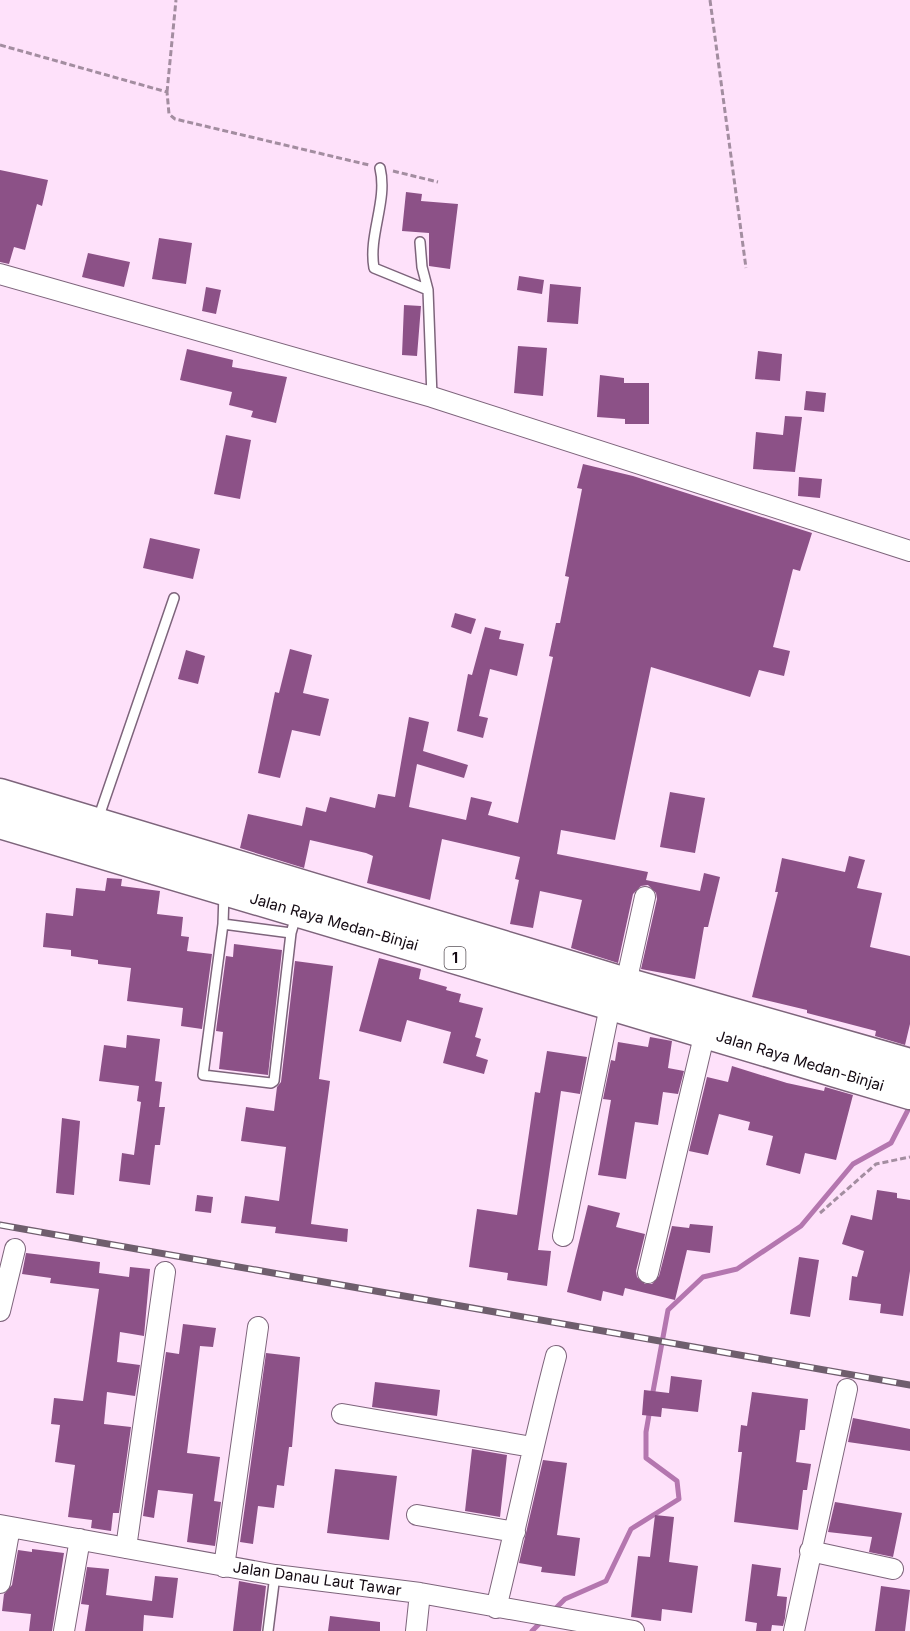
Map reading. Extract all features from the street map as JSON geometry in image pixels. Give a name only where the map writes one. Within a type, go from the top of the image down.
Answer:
[{"type":"main road","name":"Jalan Raya Medan-Binjai","points":[[0,794],[97,822],[618,994],[705,1032],[910,1094]]},
{"type":"main road","name":"Jalan Raya Medan-Binjai","points":[[0,823],[224,891],[295,921],[618,994],[910,1064]]},
{"type":"street","points":[[0,274],[432,397],[910,552]]},
{"type":"street","points":[[563,1236],[618,994],[645,897]]},
{"type":"street","points":[[648,1273],[705,1032]]},
{"type":"street","points":[[0,1311],[15,1249]]},
{"type":"street","points":[[126,1548],[165,1272]]},
{"type":"street","points":[[224,1567],[258,1327]]},
{"type":"street","points":[[496,1608],[515,1532],[532,1447],[556,1356]]},
{"type":"street","points":[[794,1631],[846,1389]]},
{"type":"street","points":[[342,1414],[532,1447]]},
{"type":"street","points":[[417,1515],[515,1532]]},
{"type":"street","points":[[0,1583],[5,1526]]},
{"type":"street","name":"Jalan Danau Laut Tawar","points":[[5,1526],[224,1567],[420,1593],[521,1612],[552,1622],[634,1631]]},
{"type":"street","points":[[64,1631],[80,1539]]},
{"type":"street","points":[[810,1551],[893,1569]]},
{"type":"street","points":[[416,1631],[420,1593]]},
{"type":"lane","points":[[380,168],[382,181],[374,238],[374,268],[428,290]]},
{"type":"lane","points":[[420,242],[422,267],[428,290],[432,397]]},
{"type":"lane","points":[[97,822],[174,598]]},
{"type":"lane","points":[[223,924],[295,921],[274,1081],[271,1083],[203,1075],[223,924],[224,891]]},
{"type":"lane","points":[[268,1631],[275,1575]]},
{"type":"path","points":[[176,0],[166,92],[169,114],[175,119],[438,182]]},
{"type":"path","points":[[710,0],[746,268]]},
{"type":"path","points":[[0,45],[166,92]]},
{"type":"path","points":[[820,1213],[876,1164],[910,1157]]},
{"type":"building","points":[[0,170],[48,180],[42,206],[37,204],[25,250],[14,247],[9,264],[0,262]]},
{"type":"building","points":[[406,192],[422,194],[421,201],[458,204],[450,269],[429,266],[429,233],[402,231]]},
{"type":"building","points":[[159,238],[192,243],[186,284],[152,279]]},
{"type":"building","points":[[88,253],[130,262],[124,287],[82,277]]},
{"type":"building","points":[[519,276],[544,280],[542,294],[517,290]]},
{"type":"building","points":[[550,284],[581,287],[578,324],[547,322]]},
{"type":"building","points":[[206,287],[221,290],[216,314],[202,311]]},
{"type":"building","points":[[404,305],[421,306],[417,356],[402,355]]},
{"type":"building","points":[[518,346],[547,348],[543,396],[514,393]]},
{"type":"building","points":[[187,349],[233,360],[232,367],[287,377],[276,423],[251,417],[253,411],[229,405],[232,392],[180,380]]},
{"type":"building","points":[[758,351],[782,354],[780,381],[755,379]]},
{"type":"building","points":[[600,375],[624,378],[624,383],[649,383],[649,424],[625,424],[625,419],[597,417]]},
{"type":"building","points":[[806,391],[826,393],[824,412],[804,410]]},
{"type":"building","points":[[785,416],[802,417],[795,472],[753,469],[756,432],[783,435]]},
{"type":"building","points":[[226,435],[251,440],[240,499],[214,494]]},
{"type":"building","points":[[583,464],[633,476],[812,533],[800,571],[793,569],[773,647],[790,651],[784,676],[759,670],[750,697],[651,667],[615,840],[561,830],[557,854],[648,872],[646,880],[700,891],[704,873],[720,877],[708,927],[704,927],[695,979],[641,969],[657,899],[656,893],[648,885],[641,886],[633,894],[618,963],[571,948],[582,900],[540,891],[533,928],[510,924],[519,880],[515,879],[520,857],[442,839],[430,900],[367,883],[373,856],[366,853],[310,840],[304,868],[240,848],[248,814],[302,826],[306,807],[326,812],[330,797],[375,808],[378,794],[395,797],[409,717],[429,722],[423,751],[468,765],[464,778],[417,764],[409,807],[466,820],[471,797],[492,802],[488,815],[518,823],[553,657],[549,656],[556,623],[560,623],[569,577],[565,576],[582,489],[577,488]]},
{"type":"building","points":[[799,477],[822,479],[820,498],[798,496]]},
{"type":"building","points":[[150,538],[200,549],[193,579],[143,568]]},
{"type":"building","points":[[455,613],[476,619],[471,634],[451,627]]},
{"type":"building","points":[[485,627],[501,631],[499,639],[524,644],[517,676],[490,669],[479,716],[488,718],[483,738],[457,731],[468,674],[472,675]]},
{"type":"building","points":[[290,649],[312,655],[303,693],[329,699],[320,736],[292,730],[280,778],[258,773],[275,692],[279,693]]},
{"type":"building","points":[[186,650],[205,656],[198,684],[178,679]]},
{"type":"building","points":[[670,792],[705,798],[695,853],[660,847]]},
{"type":"building","points":[[849,856],[865,860],[857,888],[882,893],[870,947],[910,956],[910,1024],[905,1045],[875,1036],[876,1031],[807,1013],[807,1010],[752,997],[778,892],[775,892],[782,858],[845,872]]},
{"type":"building","points":[[107,878],[122,879],[121,886],[160,891],[157,914],[183,917],[181,936],[189,937],[187,951],[212,954],[202,1029],[181,1026],[183,1008],[127,1001],[131,968],[98,964],[98,960],[71,956],[71,950],[43,947],[46,913],[73,916],[76,888],[105,891]]},
{"type":"building","points":[[234,944],[282,950],[268,1075],[219,1069],[223,1032],[216,1031],[226,956],[233,957]]},
{"type":"building","points":[[379,958],[421,969],[419,979],[447,987],[446,990],[461,994],[459,1002],[483,1008],[475,1037],[481,1039],[476,1056],[488,1060],[484,1074],[443,1063],[451,1032],[407,1020],[401,1042],[359,1031]]},
{"type":"building","points":[[295,961],[333,966],[319,1079],[330,1081],[311,1224],[348,1229],[347,1242],[275,1233],[276,1227],[241,1223],[245,1196],[279,1201],[286,1147],[241,1141],[246,1107],[274,1111],[277,1087],[281,1082]]},
{"type":"building","points":[[127,1035],[160,1039],[155,1081],[162,1082],[159,1107],[165,1107],[160,1145],[155,1145],[150,1185],[119,1181],[122,1153],[134,1155],[141,1102],[137,1101],[139,1086],[99,1081],[104,1045],[126,1048]]},
{"type":"building","points":[[650,1037],[672,1041],[668,1068],[684,1071],[678,1094],[663,1092],[658,1125],[635,1122],[626,1179],[598,1175],[611,1100],[603,1099],[611,1060],[615,1061],[618,1042],[648,1047]]},
{"type":"building","points":[[547,1051],[587,1057],[580,1094],[561,1091],[538,1250],[551,1251],[547,1286],[507,1280],[508,1273],[469,1267],[477,1209],[517,1215],[535,1092],[540,1093]]},
{"type":"building","points":[[732,1066],[787,1083],[824,1091],[825,1087],[853,1095],[836,1160],[805,1153],[800,1174],[766,1165],[773,1136],[748,1130],[750,1122],[719,1114],[708,1155],[689,1151],[707,1077],[728,1082]]},
{"type":"building","points":[[62,1118],[80,1121],[74,1195],[56,1193]]},
{"type":"building","points":[[877,1190],[897,1193],[897,1198],[910,1200],[910,1271],[903,1316],[880,1313],[881,1304],[849,1300],[852,1276],[857,1277],[864,1251],[842,1244],[851,1215],[872,1220]]},
{"type":"building","points":[[197,1195],[213,1197],[211,1213],[195,1211]]},
{"type":"building","points":[[588,1205],[620,1213],[616,1227],[645,1234],[636,1271],[637,1277],[645,1284],[652,1284],[659,1276],[672,1226],[689,1228],[690,1224],[713,1226],[710,1253],[687,1250],[675,1300],[625,1288],[623,1296],[603,1291],[601,1301],[567,1292]]},
{"type":"building","points":[[26,1253],[100,1262],[99,1273],[129,1277],[130,1267],[150,1269],[144,1336],[120,1332],[117,1362],[140,1365],[135,1396],[107,1392],[104,1424],[131,1427],[119,1513],[113,1513],[111,1531],[91,1528],[92,1520],[68,1517],[75,1465],[55,1462],[60,1425],[51,1424],[54,1398],[83,1401],[99,1289],[50,1283],[51,1278],[22,1274]]},
{"type":"building","points":[[799,1257],[819,1260],[810,1317],[790,1314]]},
{"type":"building","points":[[183,1324],[216,1328],[213,1347],[200,1346],[187,1453],[220,1457],[214,1501],[221,1502],[215,1546],[187,1542],[193,1494],[158,1490],[154,1518],[143,1516],[166,1352],[179,1354]]},
{"type":"building","points":[[266,1353],[300,1357],[292,1447],[289,1447],[284,1486],[277,1485],[274,1508],[258,1506],[253,1544],[240,1542]]},
{"type":"building","points":[[671,1376],[702,1380],[698,1412],[662,1408],[661,1417],[642,1415],[644,1390],[669,1393]]},
{"type":"building","points":[[375,1382],[440,1390],[437,1416],[372,1407]]},
{"type":"building","points":[[752,1392],[808,1399],[805,1430],[800,1430],[796,1462],[811,1464],[807,1490],[803,1490],[798,1530],[734,1522],[742,1452],[738,1452],[741,1425],[747,1426]]},
{"type":"building","points":[[853,1418],[910,1429],[910,1451],[848,1442]]},
{"type":"building","points":[[472,1449],[507,1455],[500,1517],[465,1511]]},
{"type":"building","points":[[543,1460],[567,1463],[557,1535],[580,1538],[575,1576],[541,1572],[542,1567],[519,1563]]},
{"type":"building","points":[[335,1469],[397,1476],[389,1540],[327,1533]]},
{"type":"building","points":[[835,1502],[902,1513],[893,1557],[869,1552],[872,1537],[828,1532]]},
{"type":"building","points":[[655,1515],[674,1517],[669,1562],[698,1566],[692,1613],[662,1609],[661,1621],[631,1617],[638,1556],[650,1557]]},
{"type":"building","points":[[32,1549],[64,1553],[52,1631],[29,1631],[31,1614],[2,1611],[4,1594],[12,1585],[18,1550],[32,1552]]},
{"type":"building","points":[[752,1564],[781,1568],[777,1596],[787,1597],[785,1618],[783,1626],[772,1625],[771,1631],[756,1631],[757,1623],[745,1621]]},
{"type":"building","points":[[87,1567],[109,1569],[106,1595],[152,1601],[155,1576],[178,1578],[173,1618],[144,1615],[143,1631],[85,1631],[89,1605],[81,1604]]},
{"type":"building","points":[[239,1581],[266,1586],[261,1631],[233,1631]]},
{"type":"building","points":[[881,1586],[910,1590],[905,1631],[875,1631]]},
{"type":"building","points":[[330,1616],[380,1622],[380,1631],[328,1631]]},
{"type":"waterway","points":[[652,1397],[668,1310],[703,1277],[737,1269],[801,1226],[853,1164],[891,1143],[909,1108]]},
{"type":"waterway","points":[[553,1611],[565,1599],[606,1581],[631,1529],[679,1499],[677,1481],[646,1458],[646,1432],[650,1409]]},
{"type":"waterway","points":[[532,1631],[544,1619]]},
{"type":"railway","points":[[0,1225],[910,1385]]}]
